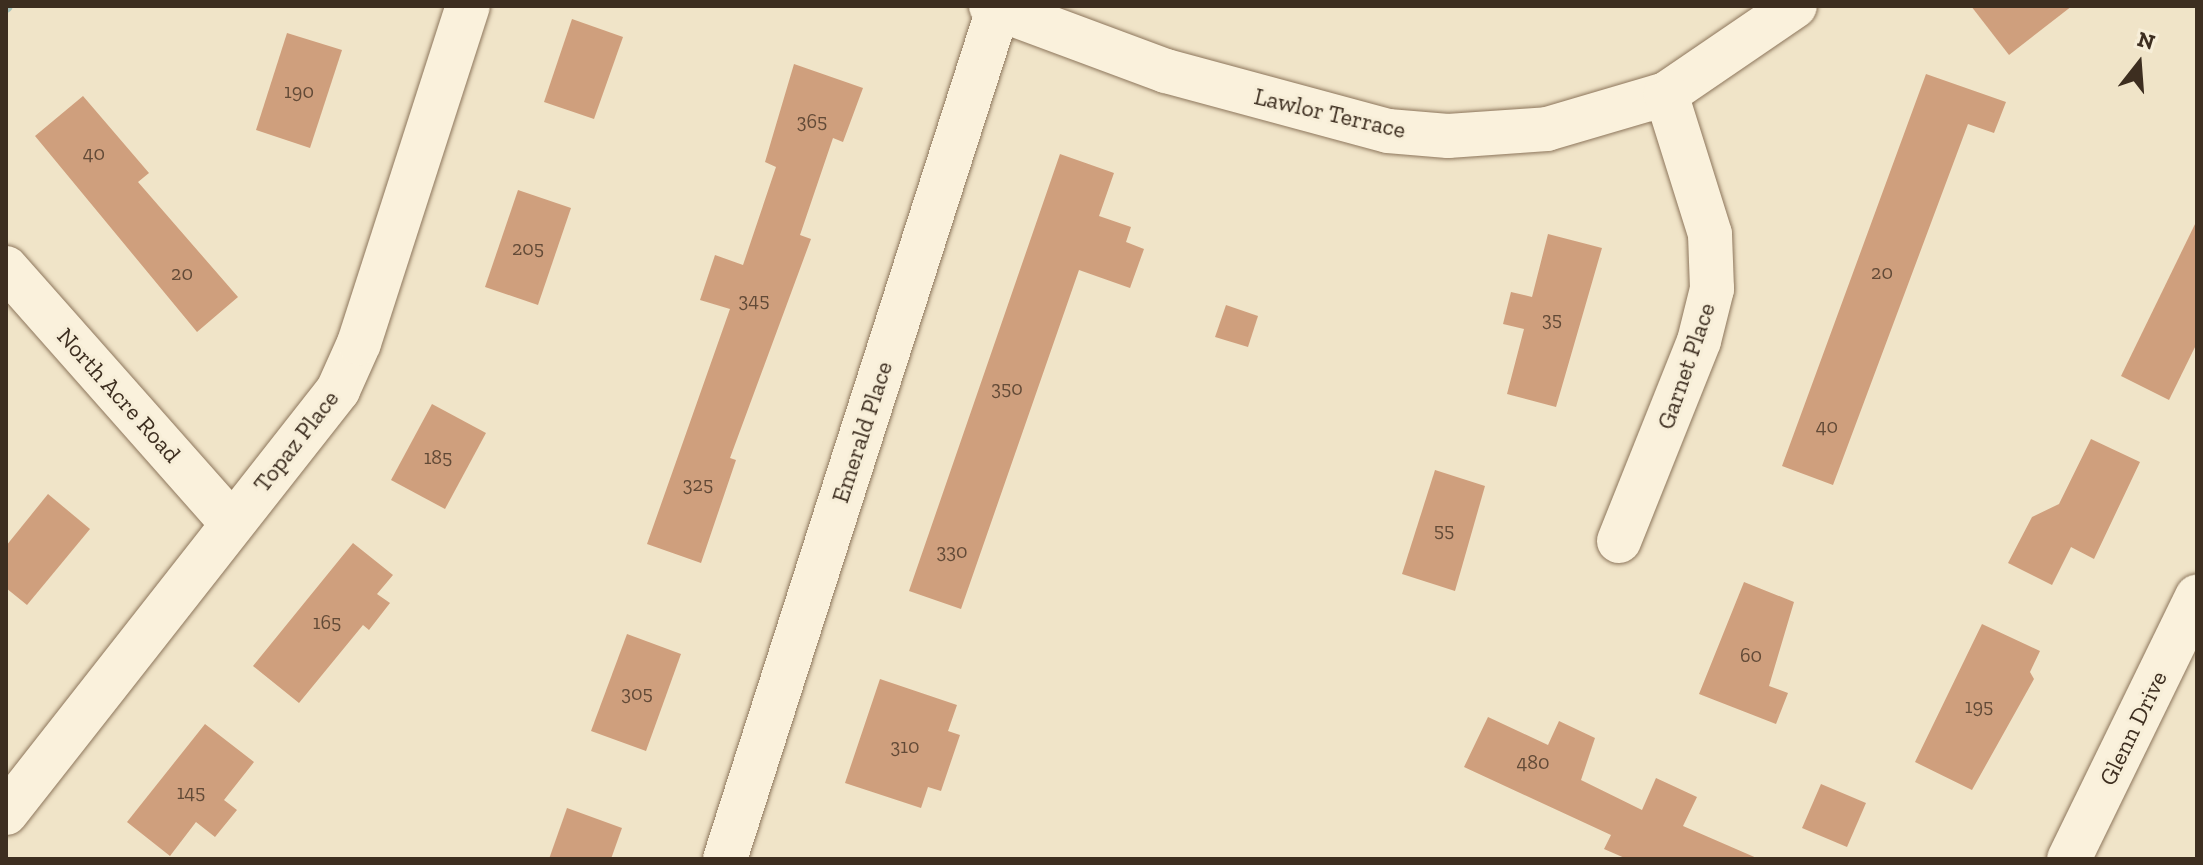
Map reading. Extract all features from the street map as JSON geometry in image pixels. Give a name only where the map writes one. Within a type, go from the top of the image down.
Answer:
[{"type":"street","name":"Topaz Place","points":[[6,813],[231,522],[338,390],[359,343],[468,6]]},
{"type":"street","name":"Lawlor Terrace","points":[[996,7],[1166,71],[1388,131],[1448,136],[1547,129],[1666,94],[1795,6]]},
{"type":"street","name":"Emerald Place","points":[[725,859],[996,7]]},
{"type":"street","name":"Garnet Place","points":[[1619,541],[1699,341],[1712,289],[1710,234],[1666,94]]},
{"type":"street","name":"North Acre Road","points":[[6,268],[231,522]]},
{"type":"street","name":"Glenn Drive","points":[[2069,859],[2197,597]]},
{"type":"building","points":[[1971,6],[2072,6],[2009,55]]},
{"type":"building","points":[[572,19],[623,37],[594,119],[544,102]]},
{"type":"building","points":[[287,33],[342,50],[310,148],[256,130]]},
{"type":"building","points":[[794,64],[863,88],[843,142],[833,138],[800,235],[811,239],[730,458],[736,460],[701,563],[647,544],[730,309],[700,300],[715,255],[743,265],[776,167],[765,162]]},
{"type":"building","points":[[1926,74],[2006,102],[1994,133],[1968,124],[1833,485],[1782,466]]},
{"type":"building","points":[[83,96],[149,173],[138,182],[238,297],[197,332],[35,136]]},
{"type":"building","points":[[1060,154],[1114,173],[1099,216],[1131,227],[1126,242],[1144,249],[1130,288],[1079,270],[961,609],[909,591]]},
{"type":"building","points":[[518,190],[571,208],[538,305],[485,287]]},
{"type":"building","points":[[2197,220],[2197,343],[2169,400],[2121,376]]},
{"type":"building","points":[[1548,234],[1602,248],[1556,407],[1507,394],[1524,329],[1503,324],[1511,292],[1532,297]]},
{"type":"building","points":[[1226,305],[1258,316],[1248,347],[1215,337]]},
{"type":"building","points":[[432,404],[486,433],[445,509],[391,480]]},
{"type":"building","points":[[2091,439],[2140,462],[2094,559],[2071,547],[2052,585],[2008,563],[2032,517],[2059,504]]},
{"type":"building","points":[[1435,470],[1485,486],[1455,591],[1402,574]]},
{"type":"building","points":[[48,494],[90,529],[27,605],[6,588],[6,546]]},
{"type":"building","points":[[353,543],[393,575],[377,594],[390,603],[369,630],[363,625],[299,703],[253,666]]},
{"type":"building","points":[[1744,582],[1794,602],[1769,686],[1788,693],[1776,724],[1699,694]]},
{"type":"building","points":[[1982,624],[2040,651],[2030,672],[2034,679],[1972,790],[1915,762]]},
{"type":"building","points":[[627,634],[681,654],[646,751],[591,731]]},
{"type":"building","points":[[880,679],[957,705],[948,731],[960,735],[941,791],[928,787],[921,808],[845,783]]},
{"type":"building","points":[[1488,717],[1548,745],[1559,721],[1595,738],[1581,780],[1642,810],[1656,778],[1697,797],[1683,826],[1759,859],[1627,859],[1604,849],[1611,835],[1464,767]]},
{"type":"building","points":[[205,724],[254,762],[224,800],[237,810],[215,837],[196,822],[170,856],[127,822]]},
{"type":"building","points":[[1821,784],[1866,803],[1847,847],[1802,828]]},
{"type":"building","points":[[567,808],[622,828],[611,859],[549,859]]}]
